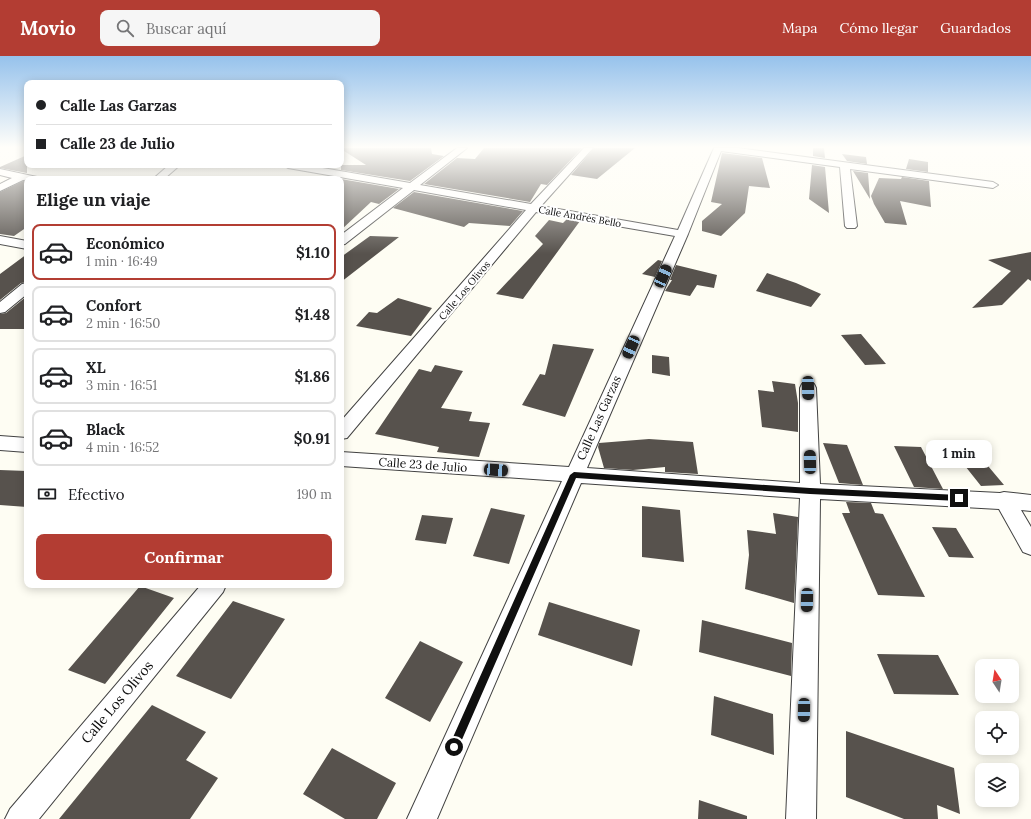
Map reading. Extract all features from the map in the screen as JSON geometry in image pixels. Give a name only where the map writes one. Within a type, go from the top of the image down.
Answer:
[{"type":"street","name":"Calle Andrés Bello","points":[[403,184],[682,234]]},
{"type":"street","name":"Calle Los Olivos","points":[[344,429],[534,207],[556,184]]},
{"type":"street","name":"Calle Las Garzas","points":[[422,819],[704,184]]},
{"type":"street","points":[[847,184],[851,226]]},
{"type":"street","points":[[983,184],[993,185]]},
{"type":"street","points":[[344,239],[412,185]]},
{"type":"street","points":[[0,240],[24,244]]},
{"type":"street","points":[[0,309],[24,289]]},
{"type":"street","points":[[801,819],[810,491],[808,388]]},
{"type":"street","points":[[0,443],[24,445]]},
{"type":"street","name":"Calle 23 de Julio","points":[[344,459],[810,491],[1004,500],[1031,503]]},
{"type":"street","points":[[1004,500],[1031,546]]},
{"type":"street","name":"Calle Los Olivos","points":[[20,819],[212,588]]},
{"type":"building","points":[[18,184],[24,184],[24,229],[14,236],[0,234],[0,192]]},
{"type":"building","points":[[344,184],[368,184],[399,189],[379,204],[371,202],[344,227]]},
{"type":"building","points":[[424,184],[548,184],[547,185],[541,184],[530,202]]},
{"type":"building","points":[[715,184],[769,184],[770,188],[749,186],[745,213],[721,236],[702,231],[702,221],[722,204],[711,202]]},
{"type":"building","points":[[810,184],[826,184],[829,213],[809,199]]},
{"type":"building","points":[[861,184],[869,184],[870,199]]},
{"type":"building","points":[[877,184],[929,184],[931,207],[900,201],[907,225],[885,223],[871,196]]},
{"type":"building","points":[[414,192],[523,211],[510,226],[469,223],[464,227],[393,208]]},
{"type":"building","points":[[567,219],[580,221],[523,299],[496,294],[543,244],[535,236],[549,220],[563,223]]},
{"type":"building","points":[[370,236],[399,237],[344,280],[344,255]]},
{"type":"building","points":[[1031,252],[1031,281],[1028,279],[1002,305],[972,308],[1011,271],[988,260]]},
{"type":"building","points":[[24,256],[24,282],[21,283],[0,300],[0,274]]},
{"type":"building","points":[[658,260],[662,261],[655,277],[642,274]]},
{"type":"building","points":[[676,265],[717,275],[714,288],[697,285],[690,296],[665,291],[672,280],[670,280]]},
{"type":"building","points":[[767,273],[821,294],[811,307],[756,291]]},
{"type":"building","points":[[24,298],[24,329],[0,329],[0,314],[6,313]]},
{"type":"building","points":[[398,298],[432,308],[411,336],[356,326],[369,312],[377,313]]},
{"type":"building","points":[[861,334],[886,364],[865,365],[841,335]]},
{"type":"building","points":[[553,344],[594,349],[565,417],[522,405],[540,374],[545,375]]},
{"type":"building","points":[[652,355],[669,357],[670,376],[652,373]]},
{"type":"building","points":[[435,365],[463,371],[441,408],[472,412],[469,421],[490,423],[479,457],[437,452],[439,447],[375,434],[419,369],[431,372]]},
{"type":"building","points":[[772,381],[795,384],[798,403],[798,432],[762,427],[758,390],[774,392]]},
{"type":"building","points":[[649,439],[693,442],[698,474],[665,472],[665,467],[633,470],[604,468],[598,447],[599,443]]},
{"type":"building","points":[[967,441],[1004,485],[981,486],[946,442]]},
{"type":"building","points":[[823,443],[847,445],[863,485],[839,483]]},
{"type":"building","points":[[894,446],[921,447],[943,489],[914,487]]},
{"type":"building","points":[[0,470],[24,471],[24,507],[0,505]]},
{"type":"building","points":[[846,502],[871,503],[875,513],[883,514],[925,597],[878,595],[842,513],[850,513]]},
{"type":"building","points":[[642,506],[680,510],[684,562],[642,557]]},
{"type":"building","points":[[491,508],[525,515],[509,564],[473,556]]},
{"type":"building","points":[[773,513],[798,517],[794,603],[745,589],[749,555],[747,530],[776,534]]},
{"type":"building","points":[[422,515],[453,518],[446,544],[415,540]]},
{"type":"building","points":[[932,527],[956,528],[974,558],[949,557]]},
{"type":"building","points":[[138,588],[146,588],[174,598],[105,684],[68,670]]},
{"type":"building","points":[[233,601],[285,619],[231,699],[176,676]]},
{"type":"building","points":[[549,602],[640,630],[632,666],[538,635]]},
{"type":"building","points":[[702,620],[792,643],[791,676],[699,652]]},
{"type":"building","points":[[420,641],[463,662],[430,722],[385,698]]},
{"type":"building","points":[[877,654],[938,655],[959,695],[894,694]]},
{"type":"building","points":[[714,696],[773,714],[774,755],[711,735]]},
{"type":"building","points":[[152,705],[206,732],[186,760],[218,778],[190,819],[59,819]]},
{"type":"building","points":[[846,731],[954,768],[960,814],[937,805],[938,819],[904,819],[846,797]]},
{"type":"building","points":[[332,748],[396,783],[377,819],[345,819],[303,794]]},
{"type":"building","points":[[699,800],[747,816],[747,819],[698,819]]},
{"type":"route","points":[[454,747],[574,475],[810,491],[959,498]]}]
